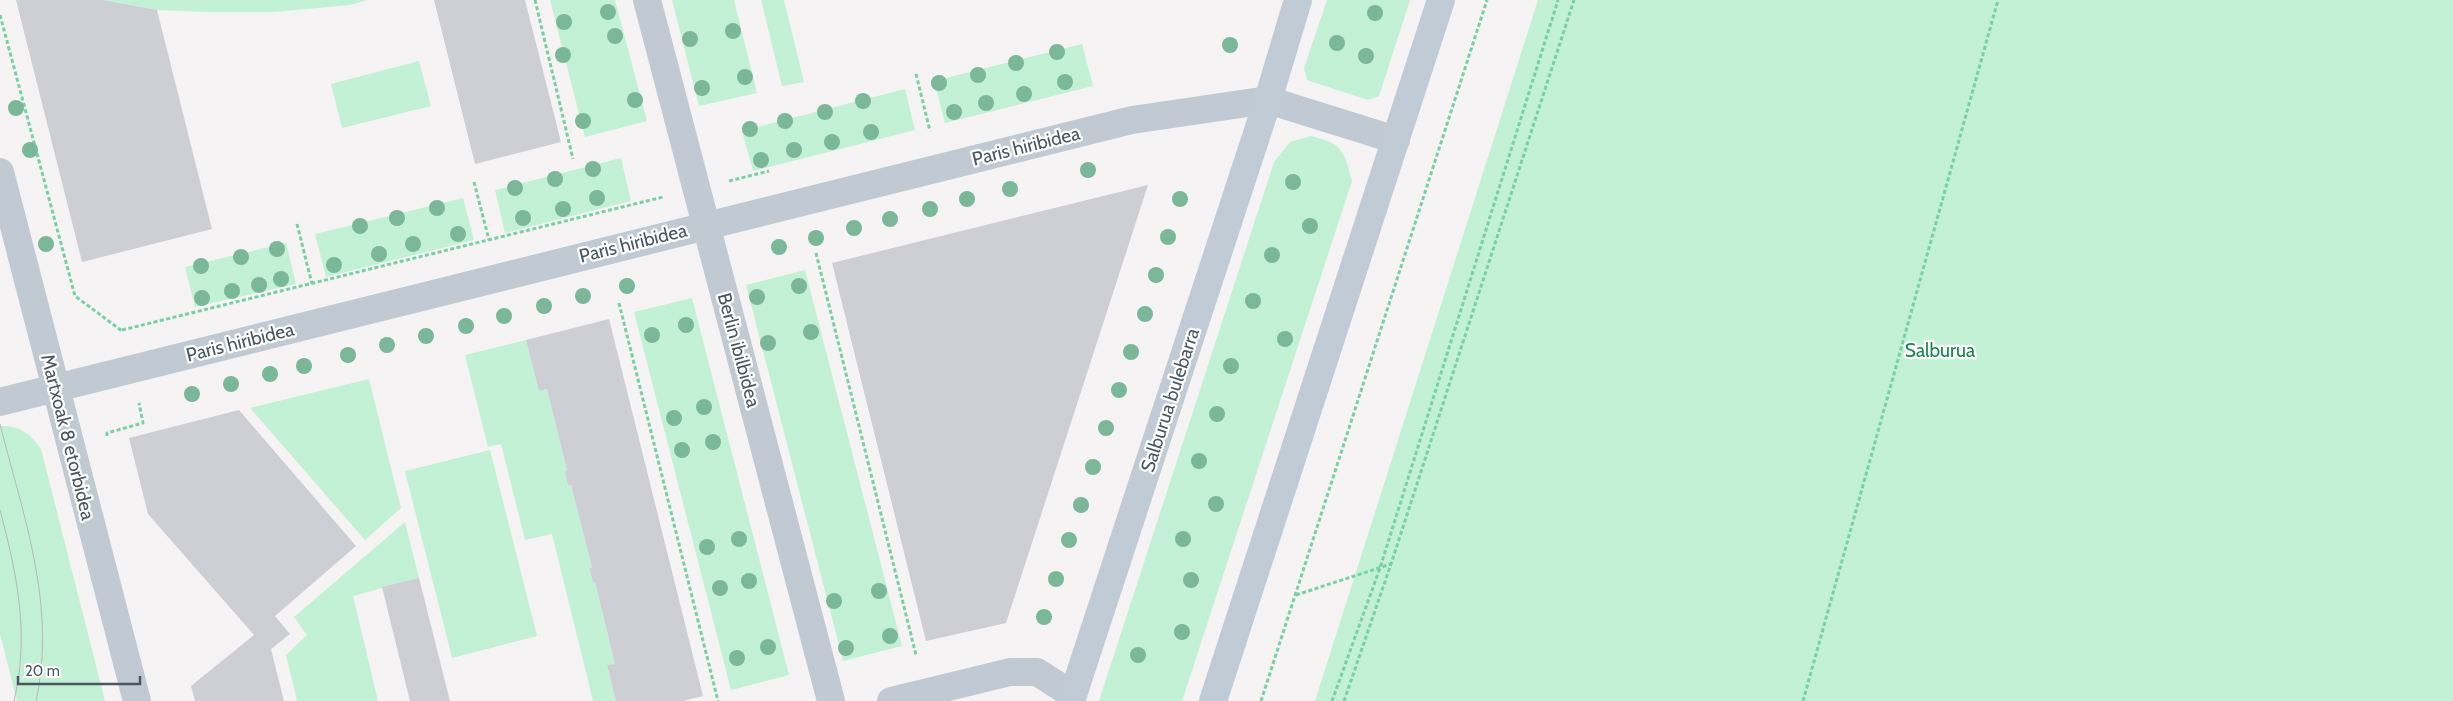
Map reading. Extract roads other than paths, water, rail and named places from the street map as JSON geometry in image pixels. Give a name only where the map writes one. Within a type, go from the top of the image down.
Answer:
[{"type":"main road","name":"Salburua bulebarra","points":[[1072,698],[1268,100],[1298,0]]},
{"type":"main road","points":[[1213,701],[1441,0]]},
{"type":"street","name":"Berlin ibilbidea","points":[[647,0],[830,701]]},
{"type":"street","points":[[1268,100],[1396,140]]},
{"type":"street","name":"Paris hiribidea","points":[[0,402],[1132,120],[1268,100]]},
{"type":"street","name":"Martxoak 8 etorbidea","points":[[0,172],[137,701]]},
{"type":"street","points":[[890,701],[1010,672],[1037,672],[1072,698]]},
{"type":"tram line","points":[[0,424],[27,527],[40,595],[41,665],[36,701]]},
{"type":"tram line","points":[[0,510],[12,558],[21,628],[19,676],[14,701]]},
{"type":"park label","name":"Salburua","points":[[1940,350]]}]
